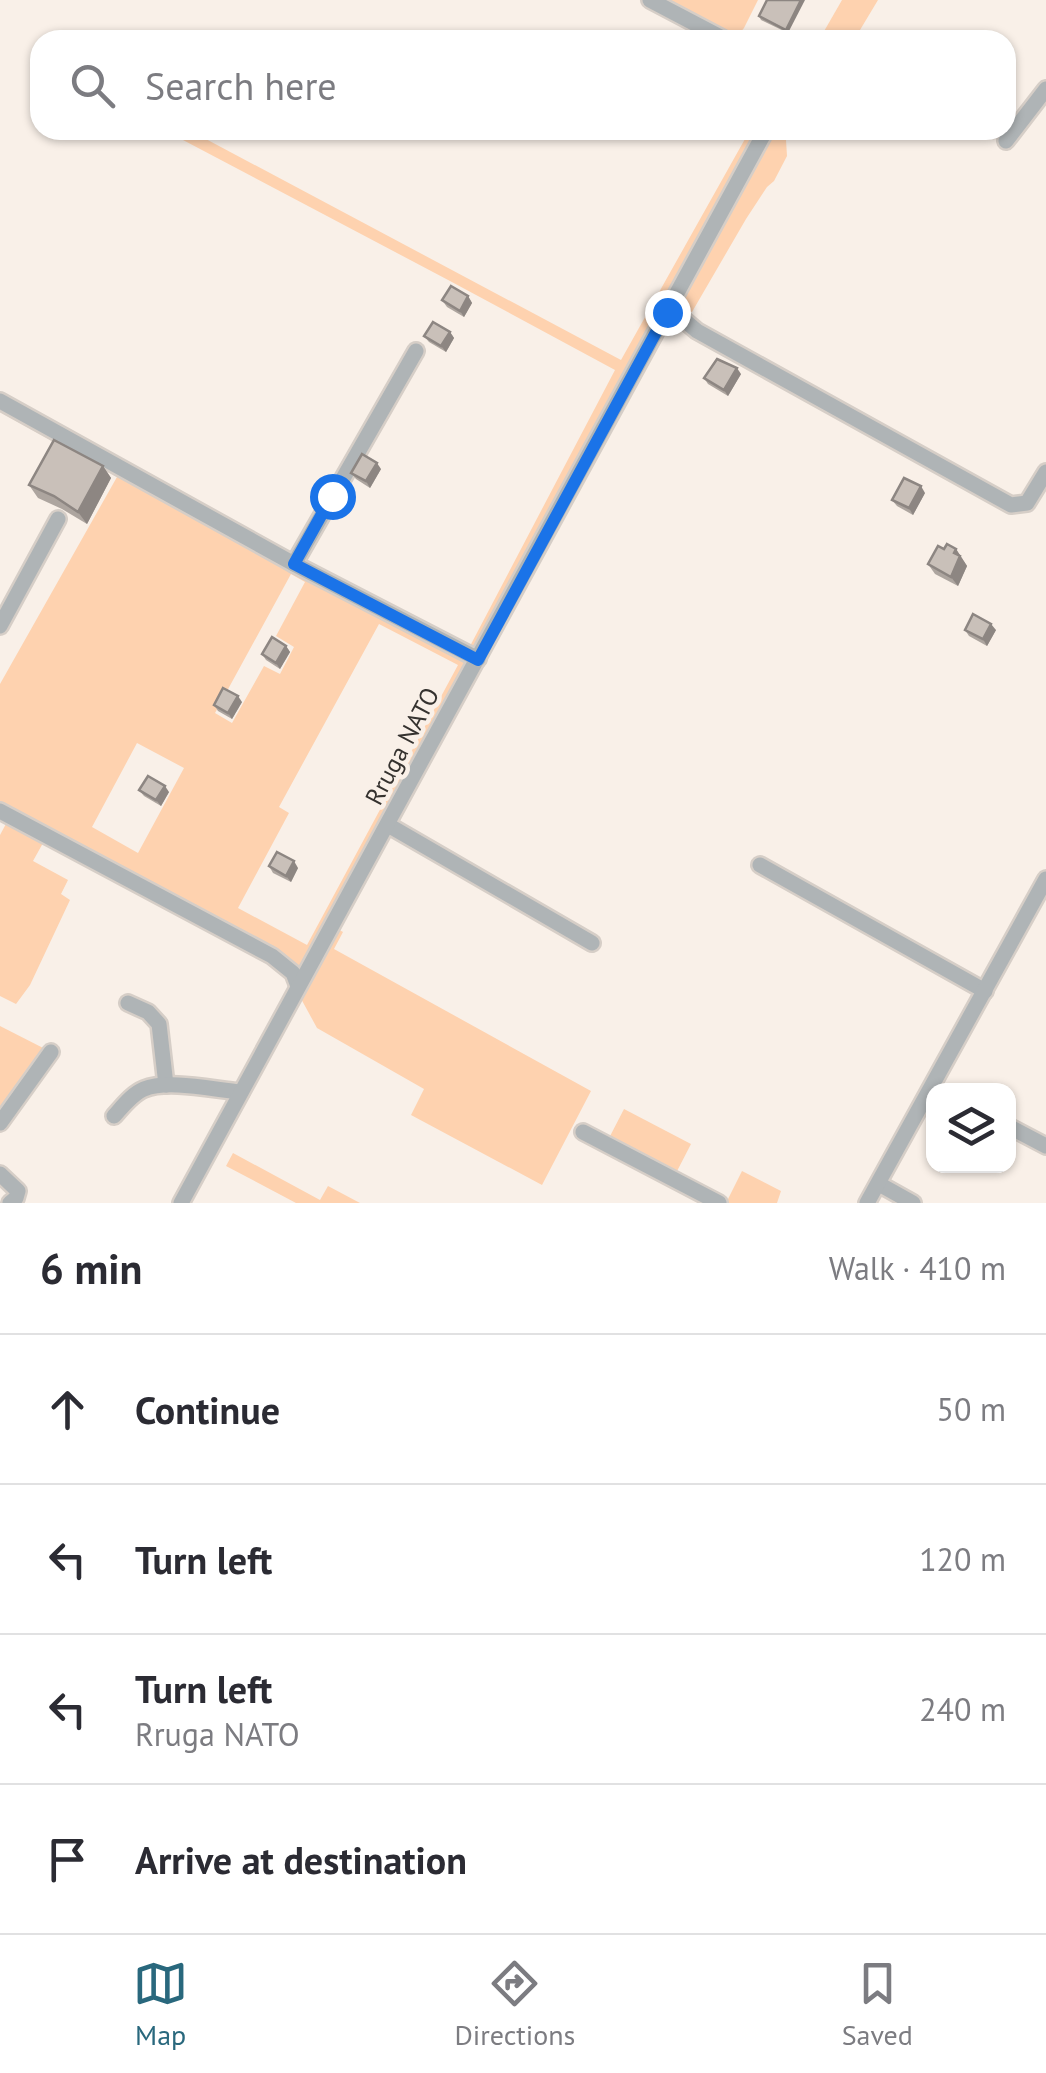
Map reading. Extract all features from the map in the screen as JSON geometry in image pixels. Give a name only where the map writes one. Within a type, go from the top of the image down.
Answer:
[{"type":"street","points":[[650,0],[707,30]]},
{"type":"street","points":[[1016,128],[1046,89]]},
{"type":"street","name":"Rruga NATO","points":[[181,1203],[761,140]]},
{"type":"street","points":[[667,312],[678,314],[697,331],[1011,506],[1027,503],[1046,472]]},
{"type":"street","points":[[294,564],[416,351]]},
{"type":"street","points":[[0,401],[294,564],[478,660]]},
{"type":"street","points":[[0,626],[58,519]]},
{"type":"street","points":[[0,811],[272,956],[293,973],[298,986]]},
{"type":"street","points":[[388,825],[592,942]]},
{"type":"street","points":[[760,865],[985,991]]},
{"type":"street","points":[[939,1083],[1046,879]]},
{"type":"street","points":[[128,1003],[148,1012],[160,1024],[166,1085]]},
{"type":"street","points":[[0,1123],[51,1052]]},
{"type":"street","points":[[114,1116],[133,1095],[148,1087],[241,1092]]},
{"type":"street","points":[[867,1203],[926,1106]]},
{"type":"street","points":[[1016,1130],[1046,1146]]},
{"type":"street","points":[[583,1132],[719,1203]]},
{"type":"street","points":[[0,1174],[18,1190],[10,1203]]},
{"type":"street","points":[[878,1184],[913,1203]]},
{"type":"shaded area","points":[[663,0],[758,0],[742,30],[716,30]]},
{"type":"shaded area","points":[[842,0],[878,0],[860,30],[825,30]]},
{"type":"shaded area","points":[[183,140],[208,140],[621,360],[744,140],[755,140],[479,654],[469,648],[615,370]]},
{"type":"shaded area","points":[[764,140],[786,140],[787,156],[774,181],[746,219],[692,312],[683,310],[680,302]]},
{"type":"shaded area","points":[[0,404],[466,660],[468,668],[303,970],[0,806],[0,684],[117,477],[0,412]],"holes":[[[291,574],[305,582],[276,636],[294,647],[280,674],[264,666],[232,723],[215,713]],[[379,624],[458,665],[307,945],[238,908],[289,813],[279,807]],[[137,743],[184,768],[138,853],[92,827]]]},
{"type":"shaded area","points":[[7,822],[43,843],[33,861],[68,880],[61,894],[70,900],[30,985],[16,1004],[0,996],[0,835]]},
{"type":"shaded area","points":[[336,928],[343,932],[334,949],[591,1091],[542,1185],[411,1115],[424,1089],[317,1028],[299,995]]},
{"type":"shaded area","points":[[0,1026],[51,1052],[0,1123]]},
{"type":"shaded area","points":[[624,1109],[691,1144],[674,1177],[607,1142]]},
{"type":"shaded area","points":[[233,1153],[320,1200],[328,1186],[360,1203],[296,1203],[226,1166]]},
{"type":"shaded area","points":[[742,1171],[781,1191],[777,1203],[726,1203]]},
{"type":"building","points":[[767,0],[801,0],[786,30],[759,16]]},
{"type":"building","points":[[451,286],[468,296],[460,311],[442,300]]},
{"type":"building","points":[[433,322],[450,332],[441,346],[424,336]]},
{"type":"building","points":[[717,359],[737,368],[724,390],[704,378]]},
{"type":"building","points":[[54,440],[103,466],[78,512],[29,485]]},
{"type":"building","points":[[362,454],[377,463],[366,481],[351,473]]},
{"type":"building","points":[[904,478],[921,486],[909,508],[892,500]]},
{"type":"building","points":[[947,544],[960,556],[951,577],[928,564],[938,546],[944,549]]},
{"type":"building","points":[[973,614],[991,624],[983,639],[965,630]]},
{"type":"building","points":[[272,637],[286,646],[276,663],[262,654]]},
{"type":"building","points":[[223,688],[238,696],[228,713],[214,705]]},
{"type":"building","points":[[148,776],[165,786],[156,800],[139,790]]},
{"type":"building","points":[[277,852],[294,861],[286,876],[269,866]]},
{"type":"route","points":[[332,496],[294,564],[478,660],[667,312]]}]
